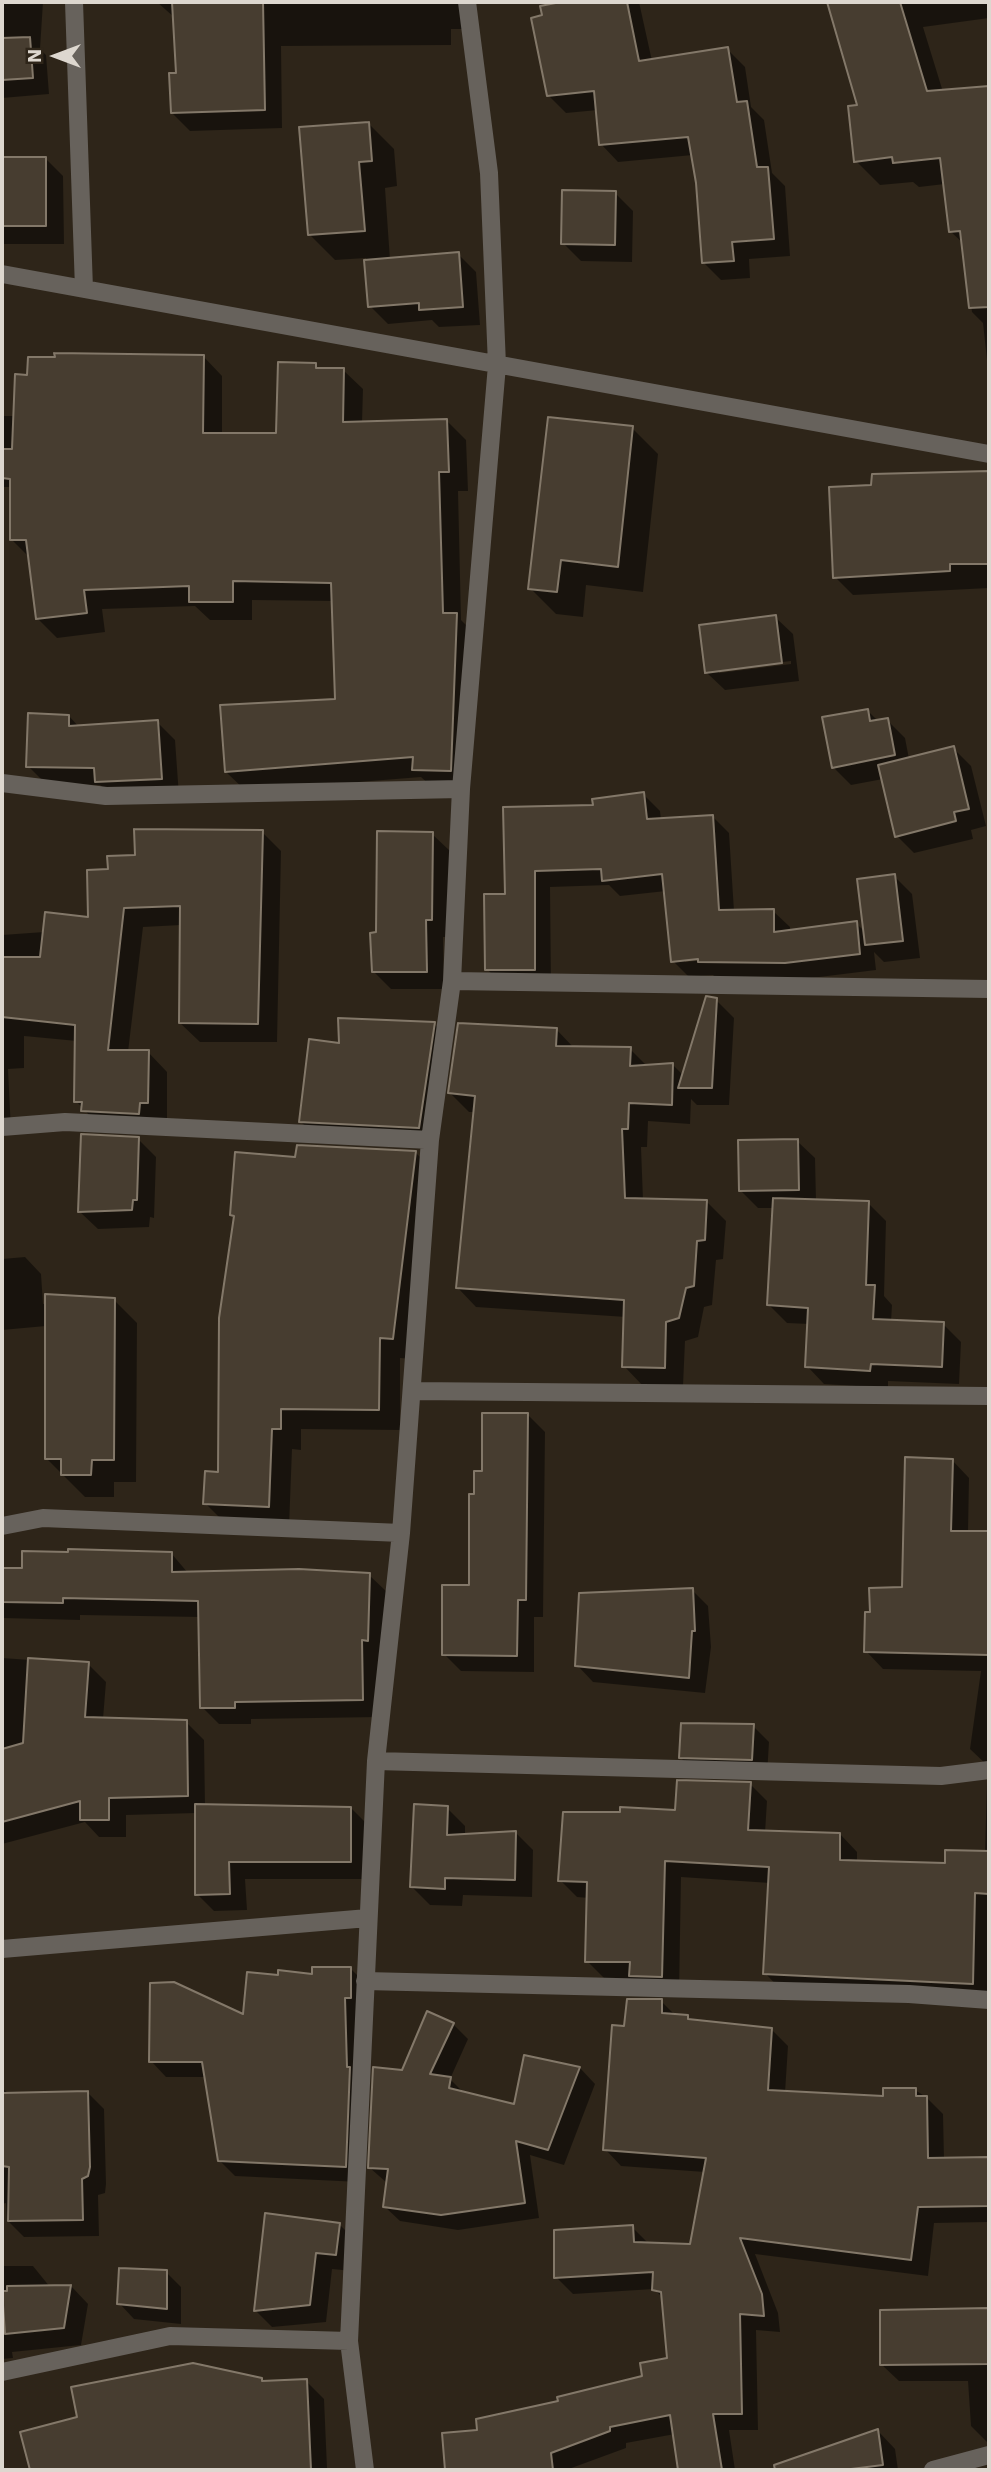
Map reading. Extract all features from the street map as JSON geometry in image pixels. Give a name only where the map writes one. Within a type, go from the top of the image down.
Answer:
[{"type":"street","points":[[74,2],[85,289]]},
{"type":"street","points":[[365,2470],[349,2341],[376,1761],[401,1533],[430,1140],[452,981],[460,789],[497,365],[489,173],[467,2]]},
{"type":"street","points":[[2,274],[989,454]]},
{"type":"street","points":[[2,783],[106,796],[460,789]]},
{"type":"street","points":[[452,981],[989,989]]},
{"type":"street","points":[[2,1127],[65,1122],[430,1140]]},
{"type":"street","points":[[412,1391],[989,1396]]},
{"type":"street","points":[[2,1526],[43,1518],[401,1533]]},
{"type":"street","points":[[376,1761],[941,1776],[989,1770]]},
{"type":"street","points":[[2,1949],[368,1918]]},
{"type":"street","points":[[365,1981],[909,1994],[989,2000]]},
{"type":"street","points":[[2,2372],[170,2336],[349,2341]]},
{"type":"street","points":[[933,2470],[989,2455]]},
{"type":"building","points":[[172,2],[263,2],[265,110],[171,113],[169,73],[176,73]]},
{"type":"building","points":[[561,2],[627,2],[639,61],[728,47],[737,102],[747,101],[757,167],[768,167],[774,239],[732,242],[734,261],[702,263],[696,183],[688,137],[599,145],[594,91],[547,96],[531,18],[542,15],[540,6]]},
{"type":"building","points":[[827,2],[900,2],[927,91],[989,86],[989,307],[969,308],[960,231],[949,232],[940,158],[893,163],[892,157],[854,162],[848,106],[857,105]]},
{"type":"building","points":[[30,37],[33,78],[2,80],[2,38]]},
{"type":"building","points":[[369,122],[372,161],[359,162],[365,231],[308,235],[299,127]]},
{"type":"building","points":[[2,157],[46,157],[46,226],[2,226]]},
{"type":"building","points":[[562,190],[616,191],[615,245],[561,244]]},
{"type":"building","points":[[459,252],[463,307],[419,310],[419,303],[368,307],[364,260]]},
{"type":"building","points":[[54,353],[204,355],[203,433],[276,433],[278,362],[316,363],[316,368],[344,368],[343,422],[447,419],[449,472],[439,472],[443,613],[457,613],[451,771],[412,770],[413,757],[225,772],[220,705],[335,699],[331,583],[233,581],[233,602],[189,602],[189,586],[84,590],[87,613],[36,619],[26,540],[10,540],[10,479],[2,478],[3,449],[12,449],[15,374],[27,375],[28,357],[55,357]]},
{"type":"building","points":[[548,417],[633,426],[618,567],[561,560],[557,592],[528,589]]},
{"type":"building","points":[[989,471],[989,564],[950,564],[950,571],[833,578],[829,487],[871,485],[872,474]]},
{"type":"building","points":[[776,615],[782,663],[705,673],[699,625]]},
{"type":"building","points":[[868,709],[870,721],[888,718],[895,755],[832,768],[822,717]]},
{"type":"building","points":[[28,713],[69,715],[69,726],[158,720],[162,779],[95,782],[94,768],[26,767]]},
{"type":"building","points":[[954,746],[969,809],[954,812],[956,821],[895,837],[878,765]]},
{"type":"building","points":[[644,792],[647,819],[713,815],[719,910],[774,909],[774,932],[857,921],[860,954],[785,963],[698,962],[698,959],[671,962],[662,874],[602,881],[601,869],[535,871],[535,970],[485,970],[484,894],[505,894],[503,807],[593,805],[592,799]]},
{"type":"building","points":[[134,829],[263,830],[258,1024],[179,1023],[180,906],[124,908],[108,1050],[149,1050],[148,1103],[140,1103],[139,1114],[81,1111],[82,1102],[74,1102],[75,1025],[2,1017],[2,957],[40,957],[45,912],[88,917],[87,870],[108,869],[107,856],[135,855]]},
{"type":"building","points":[[377,831],[433,832],[432,920],[426,920],[427,972],[372,972],[370,933],[376,932]]},
{"type":"building","points":[[895,874],[903,941],[865,945],[857,879]]},
{"type":"building","points":[[706,996],[717,998],[712,1088],[678,1088]]},
{"type":"building","points":[[338,1018],[435,1022],[419,1128],[299,1122],[309,1039],[339,1043]]},
{"type":"building","points":[[458,1023],[557,1028],[556,1046],[631,1047],[630,1066],[673,1063],[672,1105],[629,1103],[628,1129],[622,1129],[625,1198],[707,1200],[705,1240],[697,1241],[694,1286],[686,1288],[679,1318],[666,1322],[665,1368],[622,1367],[624,1300],[456,1288],[475,1096],[448,1093]]},
{"type":"building","points":[[81,1134],[139,1137],[137,1200],[133,1200],[132,1210],[78,1212]]},
{"type":"building","points":[[798,1139],[799,1190],[739,1191],[738,1140]]},
{"type":"building","points":[[297,1145],[416,1151],[393,1339],[380,1338],[379,1410],[281,1409],[281,1429],[272,1429],[269,1507],[203,1504],[205,1471],[218,1472],[219,1318],[234,1216],[230,1215],[235,1152],[295,1157]]},
{"type":"building","points":[[773,1198],[869,1201],[866,1285],[875,1285],[873,1319],[944,1322],[942,1367],[871,1364],[870,1371],[805,1367],[808,1308],[767,1305]]},
{"type":"building","points":[[45,1294],[115,1298],[114,1460],[92,1460],[91,1475],[61,1475],[61,1459],[45,1459]]},
{"type":"building","points":[[482,1413],[528,1413],[526,1600],[518,1600],[517,1656],[442,1655],[442,1585],[469,1585],[469,1494],[474,1494],[474,1471],[482,1471]]},
{"type":"building","points":[[905,1457],[953,1459],[951,1531],[989,1531],[989,1655],[864,1652],[865,1612],[870,1612],[869,1588],[902,1587]]},
{"type":"building","points":[[68,1549],[172,1552],[172,1572],[299,1569],[370,1573],[368,1641],[362,1640],[363,1700],[235,1702],[235,1708],[200,1708],[198,1601],[63,1598],[63,1603],[2,1602],[2,1568],[22,1568],[22,1551],[68,1552]]},
{"type":"building","points":[[693,1588],[695,1631],[692,1631],[689,1678],[575,1666],[579,1593]]},
{"type":"building","points":[[28,1658],[89,1662],[85,1717],[187,1720],[188,1796],[109,1798],[109,1820],[80,1820],[80,1801],[2,1822],[2,1749],[23,1743]]},
{"type":"building","points":[[681,1723],[754,1724],[752,1760],[679,1758]]},
{"type":"building","points":[[677,1780],[751,1782],[748,1830],[840,1833],[840,1860],[945,1863],[945,1850],[989,1851],[989,1894],[975,1893],[973,1984],[763,1974],[769,1867],[665,1861],[662,1977],[629,1976],[630,1962],[585,1962],[587,1882],[558,1881],[563,1812],[620,1812],[620,1807],[675,1810]]},
{"type":"building","points":[[195,1804],[351,1807],[351,1862],[229,1862],[230,1894],[195,1895]]},
{"type":"building","points":[[414,1804],[448,1806],[447,1835],[516,1831],[515,1880],[445,1878],[445,1889],[410,1887]]},
{"type":"building","points":[[312,1967],[351,1967],[351,1998],[345,1998],[347,2067],[350,2067],[346,2167],[218,2161],[202,2062],[149,2062],[150,1983],[174,1982],[243,2014],[247,1972],[278,1975],[278,1970],[312,1974]]},
{"type":"building","points":[[627,1999],[662,1999],[662,2013],[688,2015],[688,2019],[772,2028],[768,2090],[883,2096],[883,2088],[916,2088],[916,2096],[927,2096],[928,2158],[989,2157],[989,2206],[918,2207],[911,2260],[740,2238],[762,2294],[764,2316],[740,2314],[742,2414],[713,2414],[722,2470],[678,2470],[670,2415],[610,2427],[610,2431],[551,2453],[553,2470],[445,2470],[442,2433],[477,2430],[476,2419],[558,2401],[557,2397],[642,2376],[640,2363],[667,2358],[661,2292],[652,2290],[653,2272],[554,2278],[554,2230],[633,2225],[634,2242],[690,2244],[706,2158],[603,2150],[612,2025],[624,2026]]},
{"type":"building","points":[[427,2011],[454,2023],[430,2074],[451,2077],[449,2088],[514,2104],[524,2055],[580,2067],[548,2150],[516,2141],[525,2203],[441,2215],[383,2207],[388,2169],[368,2168],[373,2067],[402,2070]]},
{"type":"building","points":[[88,2091],[90,2167],[88,2176],[82,2179],[83,2220],[8,2221],[9,2167],[2,2166],[2,2093]]},
{"type":"building","points":[[265,2213],[340,2223],[336,2255],[316,2253],[310,2305],[254,2311]]},
{"type":"building","points":[[119,2268],[167,2270],[167,2309],[117,2304]]},
{"type":"building","points":[[71,2285],[64,2328],[5,2334],[2,2291],[7,2291],[7,2286]]},
{"type":"building","points":[[989,2308],[989,2364],[880,2365],[880,2310]]},
{"type":"building","points":[[193,2363],[262,2378],[262,2381],[307,2379],[311,2470],[30,2470],[20,2432],[77,2417],[71,2387]]},
{"type":"building","points":[[878,2429],[883,2465],[843,2470],[775,2470],[774,2465]]}]
